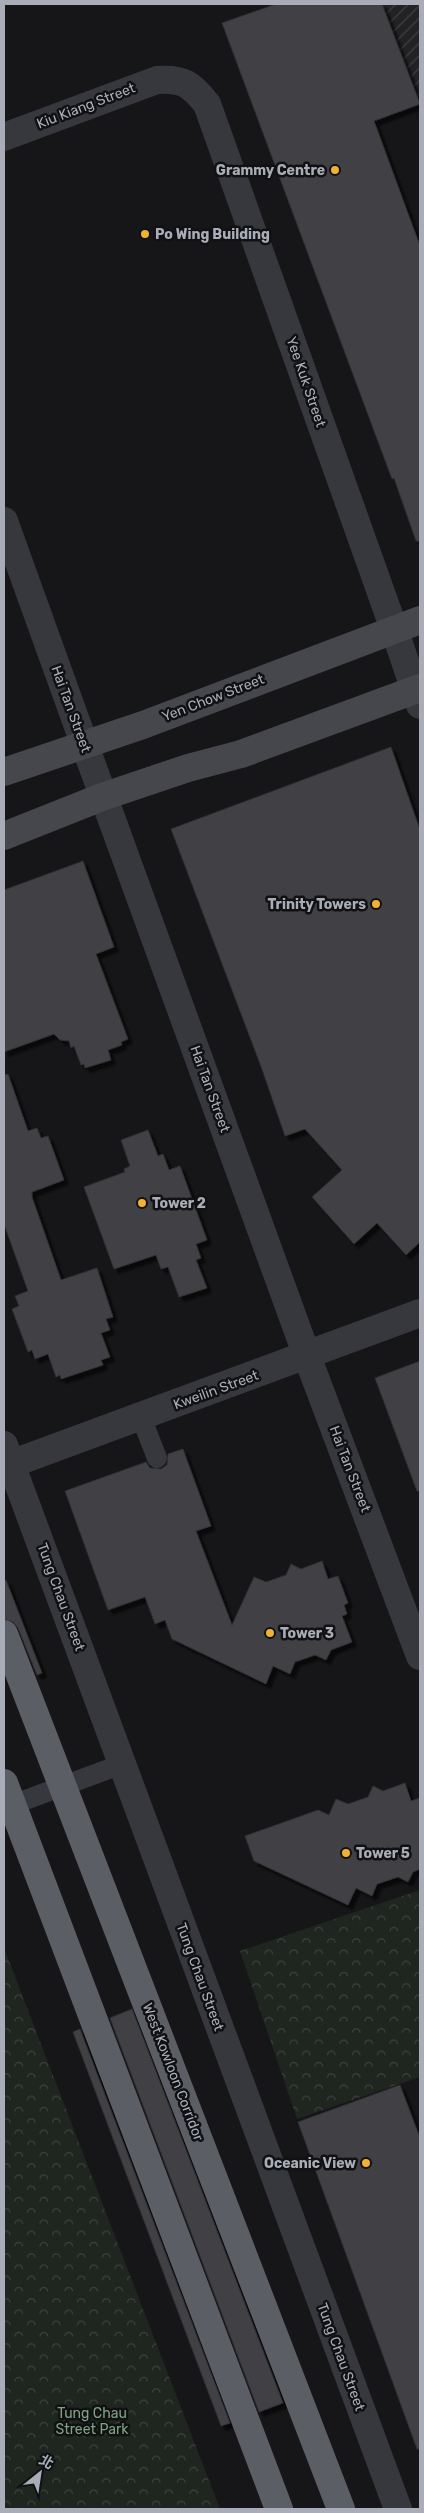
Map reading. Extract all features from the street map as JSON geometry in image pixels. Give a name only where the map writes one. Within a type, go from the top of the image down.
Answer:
[{"type":"highway","name":"West Kowloon Corridor","points":[[4,1634],[341,2509]]},
{"type":"highway","points":[[4,1783],[279,2509]]},
{"type":"main road","name":"Yen Chow Street","points":[[4,772],[84,743],[143,725],[420,620]]},
{"type":"main road","points":[[4,836],[102,798],[188,768],[241,754],[418,694]]},
{"type":"street","name":"Kiu Kiang Street","points":[[4,137],[143,84],[170,79]]},
{"type":"street","name":"Yee Kuk Street","points":[[170,79],[184,82],[190,86],[207,104],[418,694]]},
{"type":"street","name":"Hai Tan Street","points":[[4,521],[102,798],[125,853],[307,1356],[420,1656]]},
{"type":"street","name":"Kweilin Street","points":[[7,1455],[141,1417],[420,1313]]},
{"type":"street","name":"Tung Chau Street","points":[[7,1455],[398,2509]]},
{"type":"lane","points":[[141,1417],[157,1458]]},
{"type":"lane","points":[[4,1808],[122,1764]]},
{"type":"shaded area","points":[[347,4],[420,4],[420,104],[388,116]]},
{"type":"green space","points":[[420,1890],[420,2077],[297,2119],[240,1951]]},
{"type":"green space","name":"Tung Chau Street Park","points":[[4,1948],[220,2509],[4,2509]]},
{"type":"building","name":"Grammy Centre","points":[[276,4],[382,4],[420,104],[374,121],[420,246],[420,541],[416,541],[394,478],[392,479],[222,23]]},
{"type":"building","points":[[391,747],[420,830],[420,1242],[406,1255],[377,1223],[354,1244],[312,1197],[342,1170],[305,1129],[285,1136],[262,1069],[171,829]]},
{"type":"building","points":[[83,861],[114,947],[96,954],[128,1039],[121,1042],[122,1045],[108,1050],[111,1060],[85,1068],[84,1064],[81,1065],[74,1046],[71,1048],[69,1041],[60,1040],[54,1034],[4,1052],[4,890]]},
{"type":"building","points":[[8,1074],[28,1131],[37,1128],[41,1138],[48,1136],[64,1180],[32,1192],[32,1197],[61,1280],[97,1268],[113,1317],[106,1319],[110,1330],[101,1333],[110,1357],[101,1360],[103,1365],[61,1379],[60,1375],[56,1377],[48,1354],[35,1359],[32,1350],[28,1352],[12,1309],[19,1306],[15,1296],[28,1291],[4,1224],[4,1075]]},
{"type":"building","name":"Tower 2","points":[[148,1130],[158,1156],[163,1154],[169,1170],[180,1166],[207,1240],[196,1244],[201,1258],[196,1260],[207,1288],[179,1297],[168,1267],[161,1269],[156,1255],[114,1269],[84,1187],[125,1172],[124,1169],[130,1166],[121,1140]]},
{"type":"building","points":[[420,1361],[420,1491],[417,1491],[375,1378]]},
{"type":"building","points":[[183,1449],[211,1526],[196,1531],[232,1625],[254,1577],[266,1582],[286,1575],[291,1564],[301,1569],[322,1561],[328,1579],[338,1576],[348,1603],[344,1605],[347,1614],[342,1616],[352,1642],[331,1650],[326,1660],[315,1655],[295,1662],[290,1674],[273,1666],[266,1684],[172,1639],[165,1620],[155,1624],[145,1597],[108,1610],[65,1491],[146,1462],[150,1468],[161,1469],[167,1465],[168,1454]]},
{"type":"building","points":[[6,1580],[42,1673],[37,1675],[18,1628],[13,1622],[4,1619],[4,1581]]},
{"type":"building","name":"Tower 5","points":[[405,1783],[411,1801],[420,1798],[420,1869],[413,1872],[408,1882],[398,1877],[377,1884],[372,1896],[356,1888],[348,1905],[254,1861],[245,1836],[318,1810],[329,1815],[336,1799],[348,1804],[368,1797],[373,1786],[383,1791]]},
{"type":"building","points":[[132,2009],[283,2403],[259,2412],[110,2018]]},
{"type":"building","points":[[80,2029],[230,2423],[221,2426],[73,2032]]},
{"type":"building","points":[[400,2085],[420,2138],[420,2449],[417,2449],[298,2122]]},
{"type":"place","name":"Grammy Centre","points":[[335,170]]},
{"type":"place","name":"Po Wing Building","points":[[145,234]]},
{"type":"place","name":"Trinity Towers","points":[[376,904]]},
{"type":"place","name":"Tower 2","points":[[142,1203]]},
{"type":"place","name":"Tower 3","points":[[270,1633]]},
{"type":"place","name":"Tower 5","points":[[346,1853]]},
{"type":"place","name":"Oceanic View","points":[[366,2163]]}]
